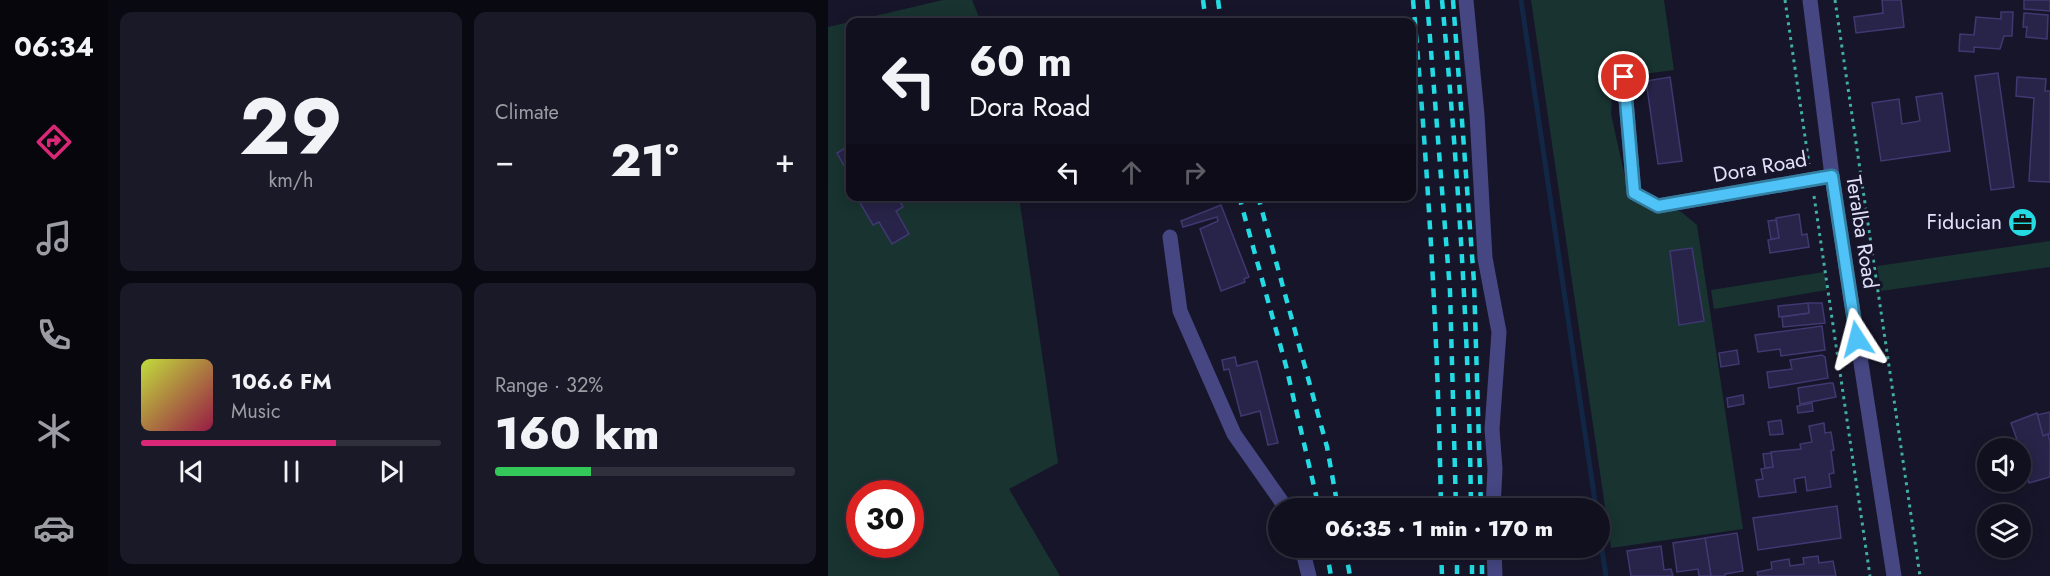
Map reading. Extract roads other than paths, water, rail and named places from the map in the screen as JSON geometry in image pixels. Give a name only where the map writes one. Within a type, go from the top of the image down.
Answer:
[{"type":"street","points":[[1466,0],[1478,115],[1485,258],[1499,333],[1499,363],[1492,411],[1495,469],[1494,498]]},
{"type":"street","name":"Teralba Road","points":[[1809,0],[1832,176],[1894,576]]},
{"type":"street","name":"Dora Road","points":[[1624,77],[1634,193],[1658,206],[1832,176]]},
{"type":"street","points":[[1170,237],[1180,311],[1234,434],[1279,498]]},
{"type":"street","points":[[1304,558],[1309,576]]},
{"type":"street","points":[[1494,558],[1495,576]]},
{"type":"waterway","points":[[1521,0],[1595,498]]},
{"type":"waterway","points":[[1603,558],[1606,576]]},
{"type":"railway","points":[[1203,0],[1205,18]]},
{"type":"railway","points":[[1218,0],[1220,18]]},
{"type":"railway","points":[[1413,0],[1414,18]]},
{"type":"railway","points":[[1427,0],[1450,291],[1456,498]]},
{"type":"railway","points":[[1442,0],[1462,254],[1471,498]]},
{"type":"railway","points":[[1453,0],[1474,282],[1481,498]]},
{"type":"railway","points":[[1416,38],[1432,254],[1441,498]]},
{"type":"railway","points":[[1240,201],[1286,366],[1317,498]]},
{"type":"railway","points":[[1259,201],[1327,447],[1336,498]]},
{"type":"railway","points":[[1328,558],[1331,576]]},
{"type":"railway","points":[[1347,558],[1350,576]]},
{"type":"railway","points":[[1441,558],[1442,576]]},
{"type":"railway","points":[[1457,558],[1457,576]]},
{"type":"railway","points":[[1472,558],[1472,576]]},
{"type":"railway","points":[[1482,558],[1482,576]]},
{"type":"place","name":"Fiducian","points":[[2023,222]]}]
